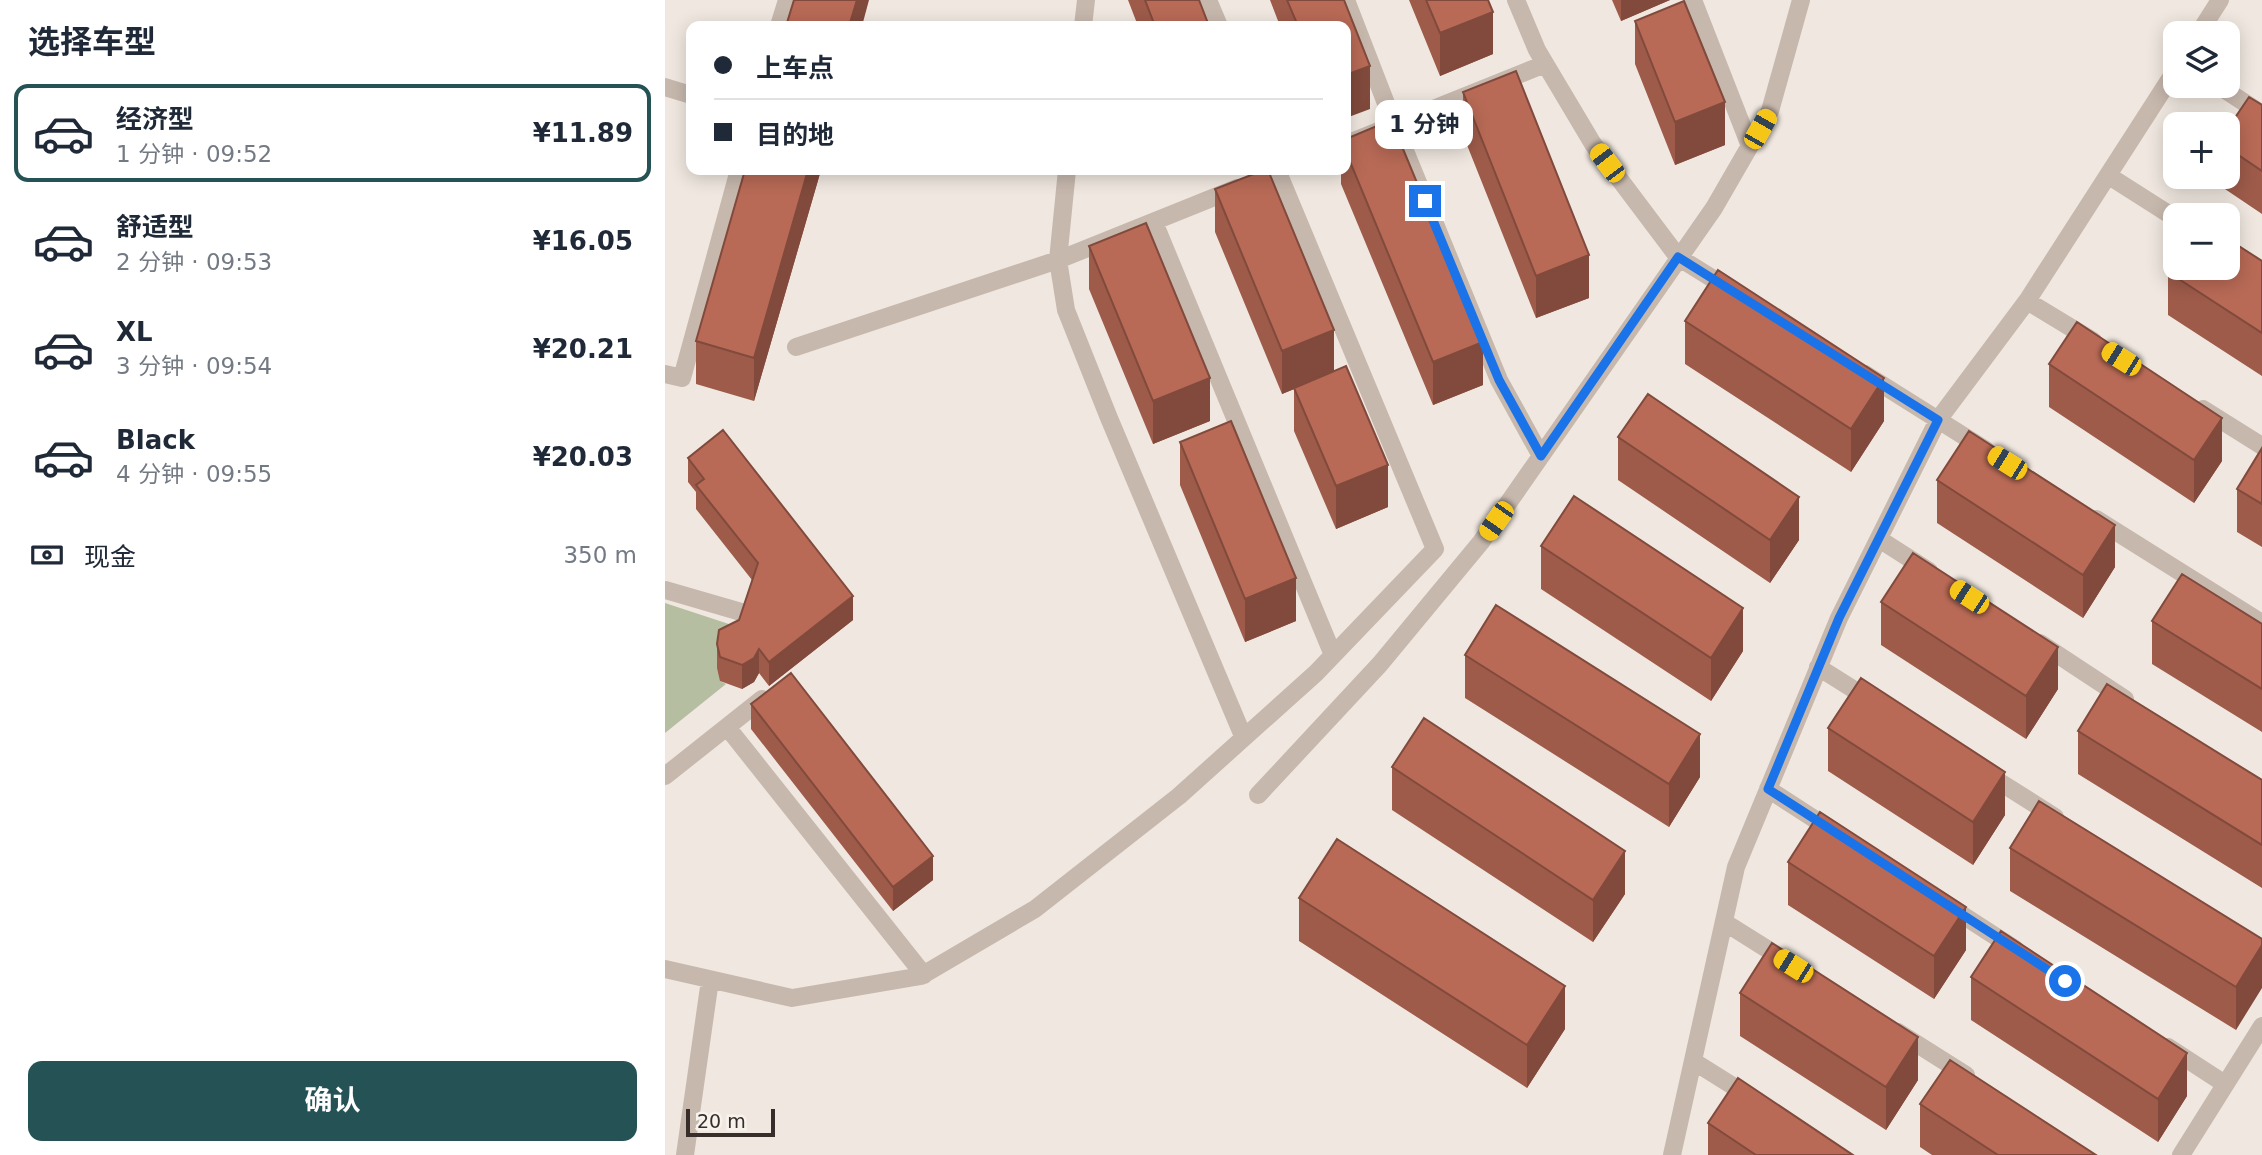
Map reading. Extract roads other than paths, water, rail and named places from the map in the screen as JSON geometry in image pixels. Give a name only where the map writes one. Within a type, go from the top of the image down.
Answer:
[{"type":"street","points":[[781,21],[787,0]]},
{"type":"street","points":[[1084,21],[1086,0]]},
{"type":"street","points":[[1208,0],[1217,21]]},
{"type":"street","points":[[1346,0],[1499,380],[1541,456]]},
{"type":"street","points":[[1516,0],[1537,50],[1593,144],[1678,257],[1749,301]]},
{"type":"street","points":[[1693,0],[1750,146]]},
{"type":"street","points":[[1258,795],[1380,664],[1481,542],[1714,208],[1770,111],[1801,0]]},
{"type":"street","points":[[2207,21],[2220,0]]},
{"type":"street","points":[[1351,142],[1545,64]]},
{"type":"street","points":[[665,87],[686,93]]},
{"type":"street","points":[[1672,1155],[1736,867],[1839,618],[1938,420],[2027,301],[2163,90]]},
{"type":"street","points":[[2237,98],[2262,114]]},
{"type":"street","points":[[665,374],[682,378],[738,175]]},
{"type":"street","points":[[1066,175],[1058,260],[1066,310],[1243,736]]},
{"type":"street","points":[[796,347],[1058,260],[1269,175]]},
{"type":"street","points":[[665,969],[792,998],[924,975],[1035,909],[1179,796],[1316,673],[1435,549],[1271,175]]},
{"type":"street","points":[[2109,176],[2163,210]]},
{"type":"street","points":[[1154,222],[1333,655]]},
{"type":"street","points":[[2027,301],[2109,352]]},
{"type":"street","points":[[1855,368],[1996,456]]},
{"type":"street","points":[[2192,402],[2262,446]]},
{"type":"street","points":[[2077,507],[2262,623]]},
{"type":"street","points":[[1879,538],[1948,584]]},
{"type":"street","points":[[665,590],[748,614]]},
{"type":"street","points":[[2030,636],[2134,704]]},
{"type":"street","points":[[1818,667],[1888,711]]},
{"type":"street","points":[[665,775],[762,699]]},
{"type":"street","points":[[727,727],[924,975]]},
{"type":"street","points":[[1970,763],[2075,830]]},
{"type":"street","points":[[1768,789],[1850,842]]},
{"type":"street","points":[[1932,895],[2026,956]]},
{"type":"street","points":[[1724,922],[1804,973]]},
{"type":"street","points":[[685,1155],[710,979]]},
{"type":"street","points":[[1885,1024],[1977,1082]]},
{"type":"street","points":[[2181,1155],[2262,1026]]},
{"type":"street","points":[[2155,1039],[2225,1084]]},
{"type":"street","points":[[1693,1061],[1762,1104]]}]
